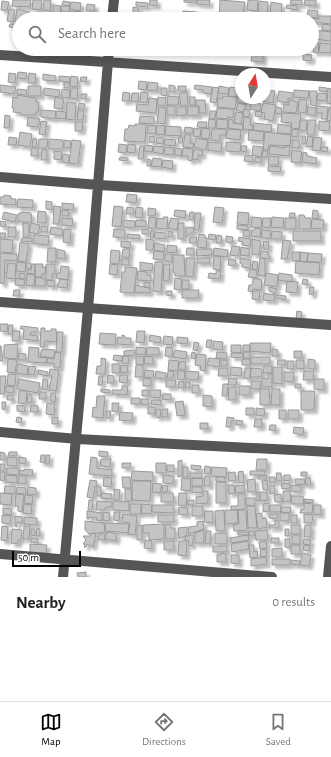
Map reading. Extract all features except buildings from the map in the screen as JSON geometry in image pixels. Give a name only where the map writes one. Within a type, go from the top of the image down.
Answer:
[{"type":"street","points":[[113,12],[114,0]]},
{"type":"street","points":[[0,55],[108,64],[331,77]]},
{"type":"street","points":[[63,577],[77,439],[109,56]]},
{"type":"street","points":[[0,177],[99,185],[331,199]]},
{"type":"street","points":[[0,302],[331,325]]},
{"type":"street","points":[[0,432],[77,439],[331,452]]},
{"type":"street","points":[[328,577],[331,546]]},
{"type":"street","points":[[0,554],[272,577]]}]
